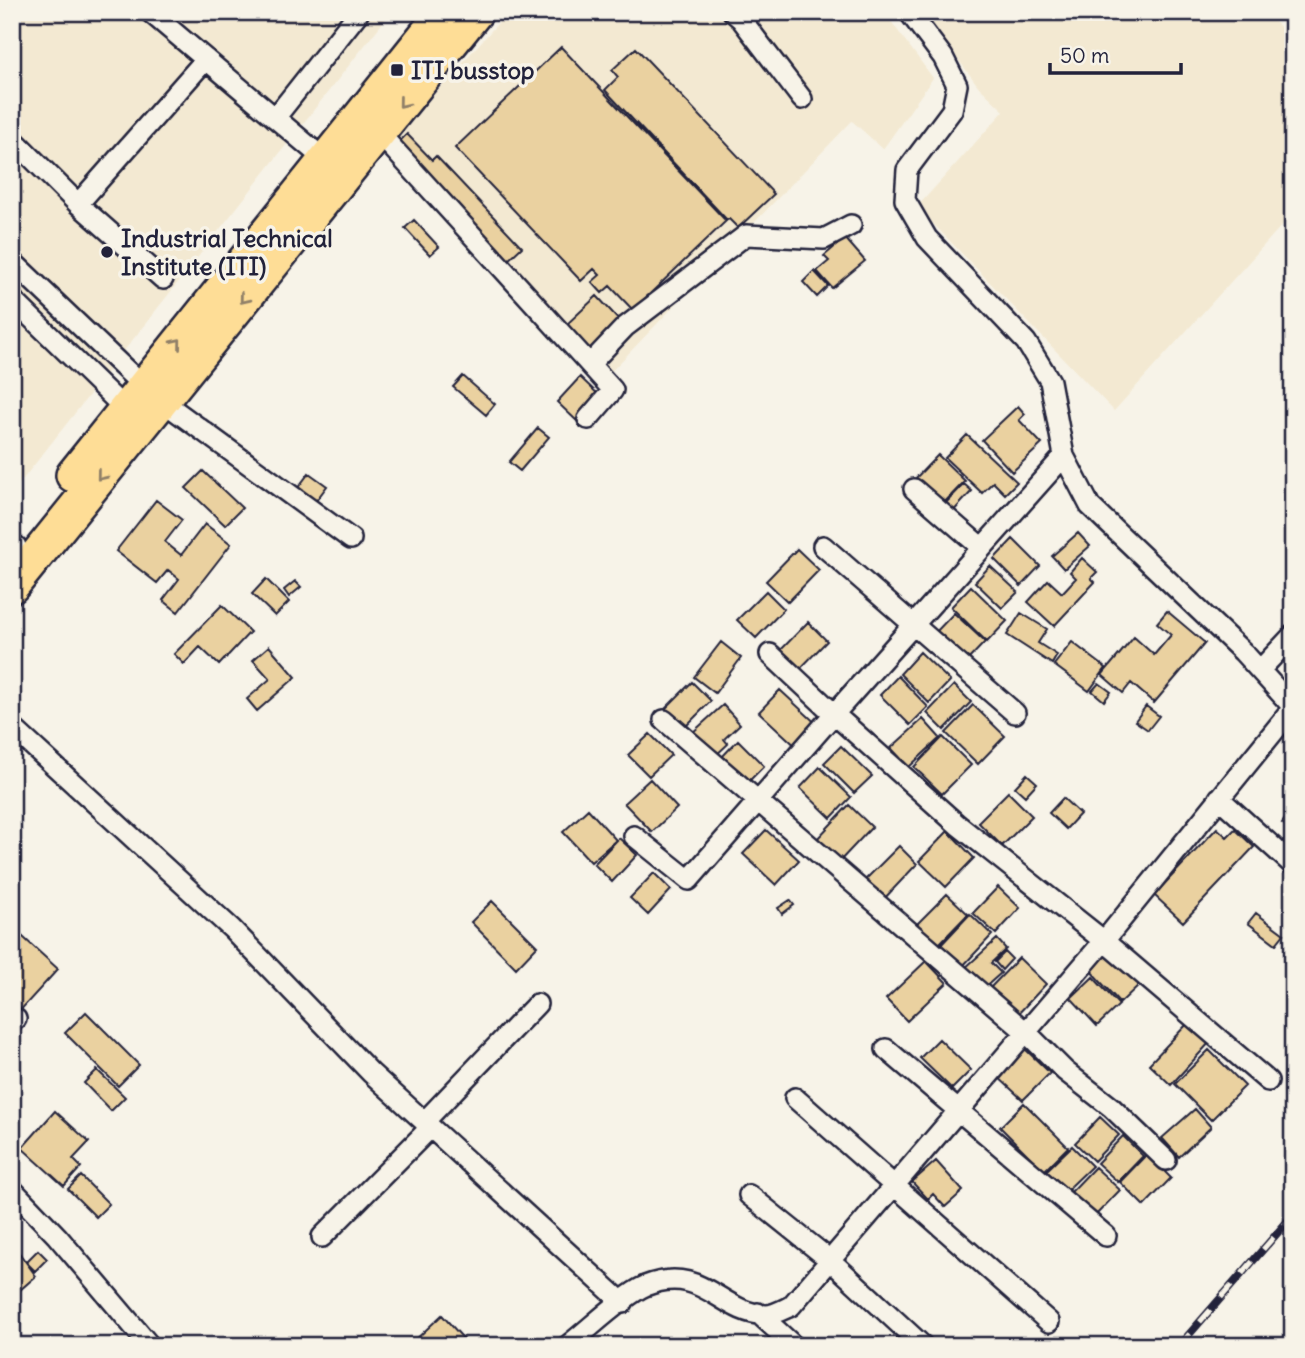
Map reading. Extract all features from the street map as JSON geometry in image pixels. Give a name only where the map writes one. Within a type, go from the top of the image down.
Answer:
[{"type":"highway","points":[[12,586],[143,399],[325,160],[444,12]]},
{"type":"highway","points":[[13,546],[379,133],[477,12]]},
{"type":"street","points":[[150,12],[325,160]]},
{"type":"street","points":[[275,118],[359,12]]},
{"type":"street","points":[[733,12],[802,99]]},
{"type":"street","points":[[567,1346],[643,1287],[673,1278],[707,1287],[741,1309],[768,1315],[791,1306],[1027,1033],[1293,707],[1261,670],[1090,506],[1064,456],[1050,381],[1026,342],[927,238],[905,200],[907,170],[952,110],[957,85],[943,57],[909,12]]},
{"type":"street","points":[[78,204],[206,59]]},
{"type":"street","points":[[379,133],[613,390],[588,419]]},
{"type":"street","points":[[12,138],[78,204],[163,279]]},
{"type":"street","points":[[590,364],[625,327],[746,235],[824,239],[851,225]]},
{"type":"street","points":[[12,261],[143,399]]},
{"type":"street","points":[[12,299],[143,399],[351,538]]},
{"type":"street","points":[[634,836],[689,880],[1064,456]]},
{"type":"street","points":[[914,489],[982,548]]},
{"type":"street","points":[[823,546],[1015,712]]},
{"type":"street","points":[[1261,670],[1293,635]]},
{"type":"street","points":[[770,654],[958,825],[1104,941],[1268,1082]]},
{"type":"street","points":[[664,720],[1027,1033],[1065,1071],[1111,1107],[1166,1160]]},
{"type":"street","points":[[12,727],[232,929],[371,1073],[622,1303]]},
{"type":"street","points":[[1219,798],[1293,864]]},
{"type":"street","points":[[322,1237],[537,1004]]},
{"type":"street","points":[[886,1049],[1106,1236]]},
{"type":"street","points":[[795,1098],[1049,1322]]},
{"type":"street","points":[[12,1189],[57,1236],[141,1343]]},
{"type":"street","points":[[750,1195],[830,1260],[923,1346]]},
{"type":"street","points":[[758,1313],[794,1346]]},
{"type":"shaded area","name":"Industrial Technical Institute (ITI)","points":[[12,12],[391,12],[12,493]]},
{"type":"shaded area","points":[[508,12],[884,12],[933,78],[883,149],[852,121],[604,379],[394,139]]},
{"type":"shaded area","points":[[922,12],[1265,12],[1293,39],[1293,213],[1114,411],[917,207],[1004,111],[979,87]]},
{"type":"building","points":[[561,47],[726,221],[633,310],[610,286],[602,293],[592,282],[600,275],[594,269],[581,281],[455,148]]},
{"type":"building","points":[[636,48],[774,194],[738,228],[727,220],[605,90],[618,77],[612,70]]},
{"type":"building","points":[[407,134],[432,160],[436,156],[522,247],[506,262],[395,146]]},
{"type":"building","points":[[414,220],[439,247],[430,255],[405,228]]},
{"type":"building","points":[[845,238],[865,261],[832,288],[817,271],[829,261],[824,256]]},
{"type":"building","points":[[814,271],[828,286],[817,297],[803,282]]},
{"type":"building","points":[[597,296],[623,324],[591,353],[566,325]]},
{"type":"building","points":[[463,376],[495,404],[486,415],[453,387]]},
{"type":"building","points":[[580,377],[602,398],[579,423],[557,402]]},
{"type":"building","points":[[1018,406],[1025,414],[1019,420],[1042,444],[1012,472],[982,440]]},
{"type":"building","points":[[538,428],[549,437],[520,471],[509,462]]},
{"type":"building","points":[[967,435],[1017,482],[1005,494],[993,482],[982,493],[945,458]]},
{"type":"building","points":[[938,455],[965,481],[938,509],[911,483]]},
{"type":"building","points":[[203,471],[242,508],[225,525],[186,488]]},
{"type":"building","points":[[309,473],[327,486],[312,506],[294,493]]},
{"type":"building","points":[[964,484],[972,491],[949,516],[941,508]]},
{"type":"building","points":[[156,500],[182,520],[165,542],[181,555],[205,524],[231,544],[178,612],[163,600],[179,579],[168,570],[157,583],[116,551]]},
{"type":"building","points":[[1078,533],[1090,546],[1064,569],[1052,556]]},
{"type":"building","points":[[1013,539],[1040,566],[1021,586],[994,559]]},
{"type":"building","points":[[797,549],[819,570],[788,602],[766,581]]},
{"type":"building","points":[[1082,558],[1097,572],[1091,578],[1095,582],[1054,626],[1028,602],[1048,580],[1062,593],[1076,578],[1070,572]]},
{"type":"building","points":[[990,566],[1018,592],[1002,608],[975,582]]},
{"type":"building","points":[[266,579],[289,602],[275,616],[252,594]]},
{"type":"building","points":[[295,581],[301,587],[289,597],[284,590]]},
{"type":"building","points":[[971,586],[1007,621],[987,642],[951,607]]},
{"type":"building","points":[[766,591],[784,609],[756,638],[737,620]]},
{"type":"building","points":[[222,605],[250,632],[219,665],[200,647],[184,664],[174,654]]},
{"type":"building","points":[[1167,611],[1205,643],[1154,703],[1131,683],[1123,693],[1102,675],[1134,637],[1154,655],[1171,635],[1157,623]]},
{"type":"building","points":[[954,613],[985,642],[965,663],[934,634]]},
{"type":"building","points":[[1021,613],[1047,629],[1038,643],[1057,655],[1052,664],[1007,635]]},
{"type":"building","points":[[808,622],[827,641],[795,674],[776,655]]},
{"type":"building","points":[[721,642],[741,658],[715,693],[694,677]]},
{"type":"building","points":[[1072,642],[1106,668],[1089,691],[1054,665]]},
{"type":"building","points":[[269,646],[296,677],[257,711],[247,699],[270,679],[253,660]]},
{"type":"building","points":[[920,652],[950,681],[929,703],[900,674]]},
{"type":"building","points":[[898,676],[928,707],[910,725],[880,695]]},
{"type":"building","points":[[692,682],[711,701],[682,730],[663,711]]},
{"type":"building","points":[[1099,683],[1111,692],[1104,701],[1092,691]]},
{"type":"building","points":[[954,685],[971,702],[944,730],[927,713]]},
{"type":"building","points":[[780,690],[821,728],[800,750],[759,712]]},
{"type":"building","points":[[723,705],[740,724],[724,739],[728,744],[714,757],[692,733]]},
{"type":"building","points":[[973,705],[1005,736],[978,764],[946,733]]},
{"type":"building","points":[[1146,706],[1159,716],[1148,730],[1135,721]]},
{"type":"building","points":[[923,719],[940,738],[909,767],[891,748]]},
{"type":"building","points":[[650,734],[671,755],[649,776],[628,755]]},
{"type":"building","points":[[943,737],[971,765],[942,794],[914,767]]},
{"type":"building","points":[[738,740],[764,766],[747,783],[721,758]]},
{"type":"building","points":[[841,746],[872,776],[854,793],[824,763]]},
{"type":"building","points":[[820,767],[851,797],[831,818],[800,788]]},
{"type":"building","points":[[1027,774],[1037,783],[1025,796],[1015,787]]},
{"type":"building","points":[[650,779],[677,808],[652,832],[624,803]]},
{"type":"building","points":[[1008,792],[1032,816],[1002,846],[978,822]]},
{"type":"building","points":[[1063,798],[1080,814],[1066,829],[1049,813]]},
{"type":"building","points":[[849,805],[872,827],[838,863],[815,841]]},
{"type":"building","points":[[588,809],[616,840],[591,862],[563,832]]},
{"type":"building","points":[[1288,815],[1293,818],[1293,831],[1282,823]]},
{"type":"building","points":[[1217,828],[1227,837],[1235,829],[1254,847],[1183,922],[1154,895]]},
{"type":"building","points":[[766,830],[799,860],[776,885],[743,854]]},
{"type":"building","points":[[948,831],[974,858],[946,887],[919,861]]},
{"type":"building","points":[[619,838],[637,855],[612,882],[594,864]]},
{"type":"building","points":[[899,846],[917,864],[882,901],[863,882]]},
{"type":"building","points":[[654,873],[671,890],[648,915],[630,898]]},
{"type":"building","points":[[998,887],[1020,908],[996,934],[973,913]]},
{"type":"building","points":[[947,894],[968,914],[938,945],[917,924]]},
{"type":"building","points":[[790,900],[794,905],[782,914],[778,908]]},
{"type":"building","points":[[492,901],[537,946],[516,968],[471,922]]},
{"type":"building","points":[[1256,913],[1284,934],[1276,944],[1248,923]]},
{"type":"building","points":[[970,914],[992,935],[961,968],[939,947]]},
{"type":"building","points":[[12,927],[58,969],[17,1014],[12,1010]]},
{"type":"building","points":[[997,939],[1006,949],[991,963],[1001,973],[983,989],[964,969]]},
{"type":"building","points":[[1111,949],[1142,982],[1120,1003],[1089,969]]},
{"type":"building","points":[[1005,952],[1012,959],[1002,970],[995,962]]},
{"type":"building","points":[[1019,958],[1046,984],[1017,1015],[989,989]]},
{"type":"building","points":[[926,961],[947,983],[907,1021],[886,999]]},
{"type":"building","points":[[1093,977],[1119,1005],[1097,1026],[1071,998]]},
{"type":"building","points":[[86,1012],[139,1065],[118,1086],[65,1033]]},
{"type":"building","points":[[1189,1022],[1210,1042],[1171,1085],[1149,1064]]},
{"type":"building","points":[[939,1039],[971,1070],[952,1089],[920,1058]]},
{"type":"building","points":[[1024,1048],[1050,1073],[1023,1100],[997,1076]]},
{"type":"building","points":[[1209,1050],[1245,1086],[1211,1120],[1175,1084]]},
{"type":"building","points":[[97,1070],[125,1097],[111,1111],[84,1083]]},
{"type":"building","points":[[1024,1103],[1068,1147],[1044,1171],[1000,1127]]},
{"type":"building","points":[[1195,1109],[1211,1127],[1179,1157],[1162,1138]]},
{"type":"building","points":[[55,1111],[89,1142],[73,1159],[81,1167],[64,1186],[22,1148]]},
{"type":"building","points":[[1100,1117],[1119,1135],[1094,1161],[1075,1143]]},
{"type":"building","points":[[1123,1136],[1143,1156],[1118,1182],[1097,1163]]},
{"type":"building","points":[[1072,1146],[1092,1166],[1066,1191],[1046,1171]]},
{"type":"building","points":[[1147,1154],[1171,1178],[1144,1206],[1120,1182]]},
{"type":"building","points":[[936,1161],[963,1191],[945,1207],[933,1194],[928,1199],[912,1182]]},
{"type":"building","points":[[1095,1167],[1120,1190],[1094,1217],[1070,1193]]},
{"type":"building","points":[[81,1176],[109,1204],[96,1217],[68,1189]]},
{"type":"building","points":[[12,1243],[36,1276],[12,1297]]},
{"type":"building","points":[[38,1250],[47,1259],[35,1271],[26,1262]]},
{"type":"building","points":[[442,1315],[470,1346],[418,1346],[414,1341]]},
{"type":"building","points":[[409,1339],[415,1346],[401,1346]]},
{"type":"railway","points":[[1179,1346],[1293,1215]]},
{"type":"place","name":"ITI busstop","points":[[397,70]]},
{"type":"place","name":"Industrial Technical Institute (ITI)","points":[[107,252]]}]
